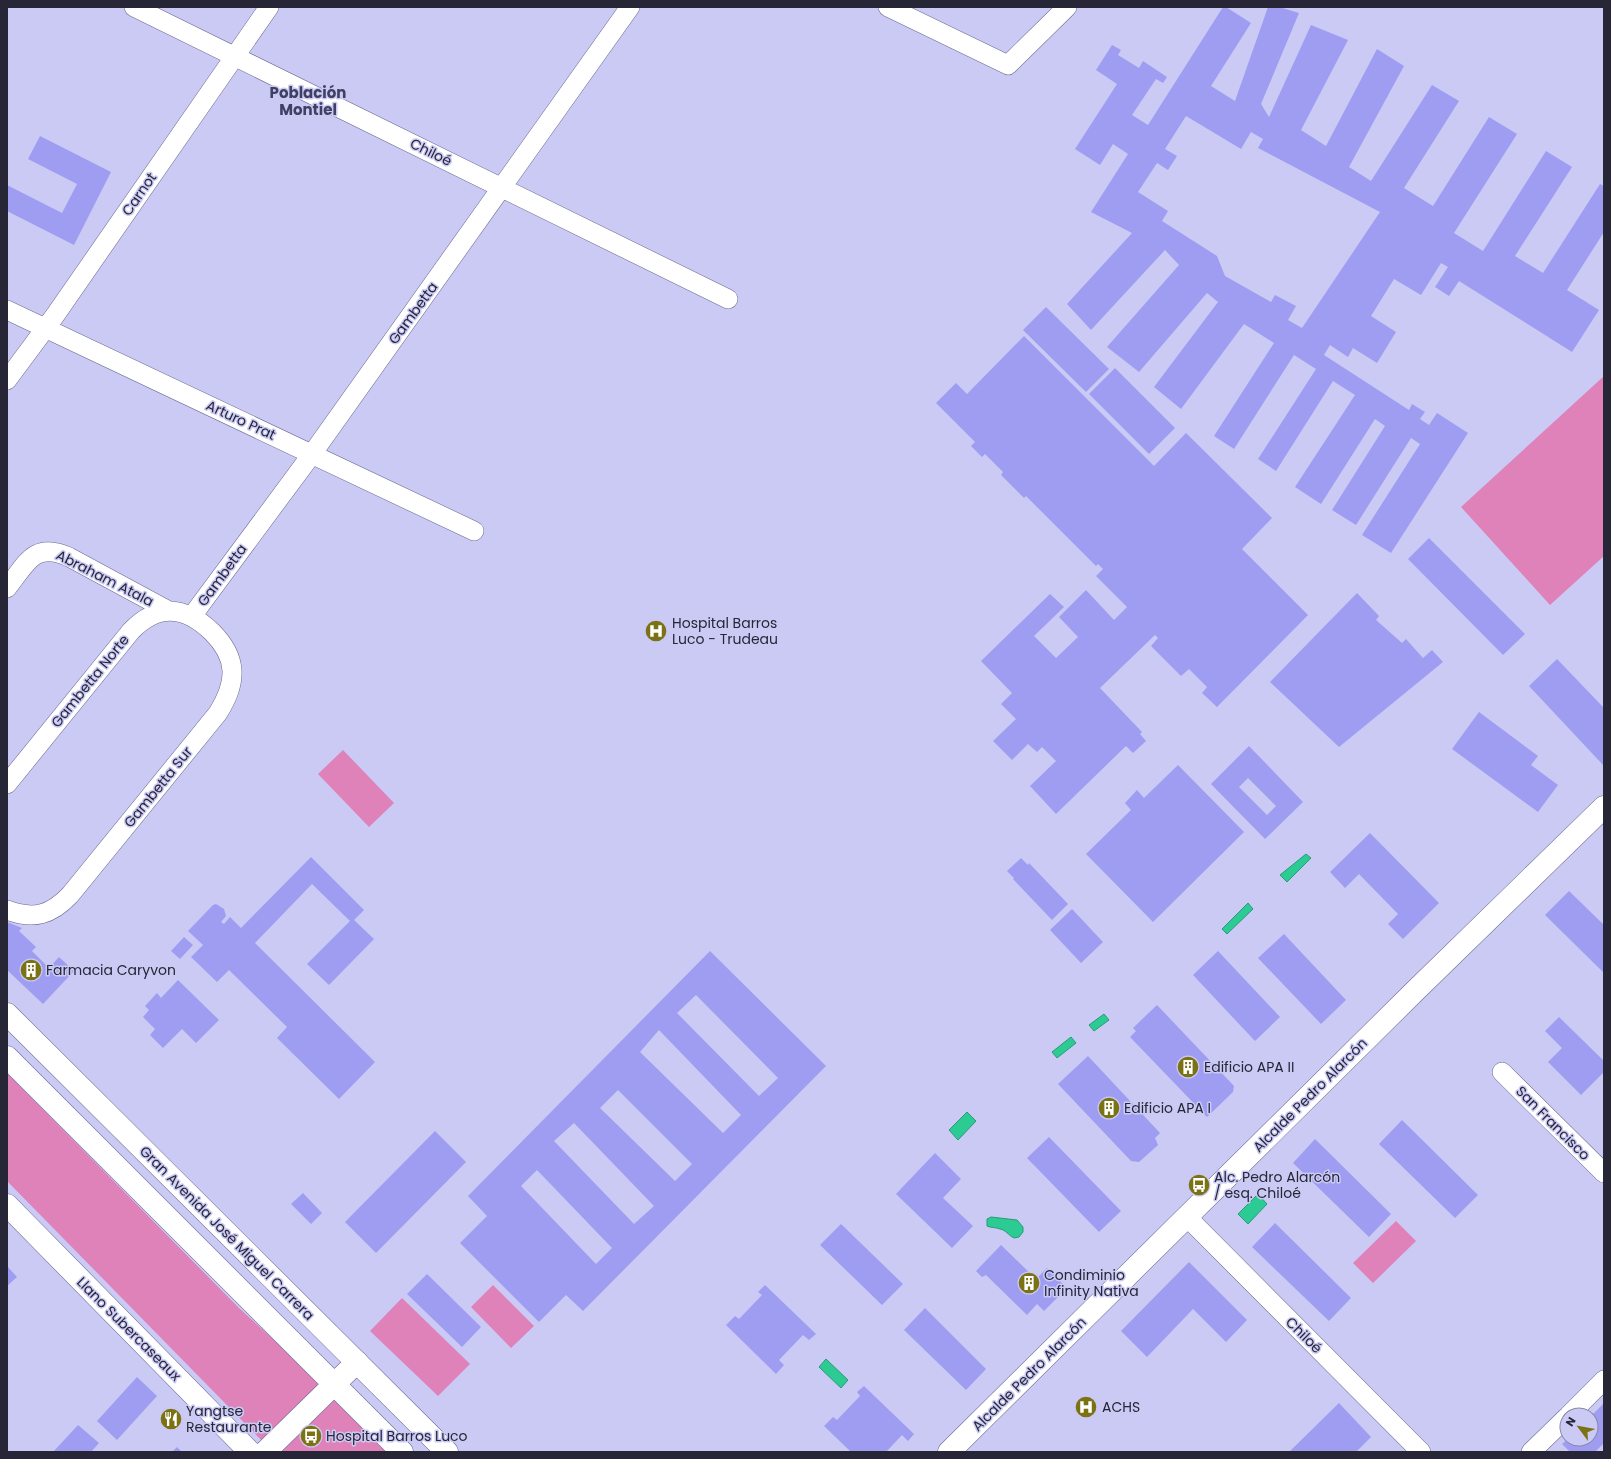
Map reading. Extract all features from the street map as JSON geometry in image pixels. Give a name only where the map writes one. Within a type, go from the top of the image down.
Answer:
[{"type":"street","name":"Chiloé","points":[[134,7],[728,299]]},
{"type":"street","name":"Carnot","points":[[7,380],[46,328],[269,7]]},
{"type":"street","name":"Gambetta","points":[[192,616],[312,454],[630,7]]},
{"type":"street","points":[[888,7],[1008,65],[1067,7]]},
{"type":"street","name":"Arturo Prat","points":[[7,310],[474,531]]},
{"type":"street","name":"Abraham Atala","points":[[7,588],[34,554],[43,551],[52,551],[69,557],[169,611]]},
{"type":"street","name":"Gambetta Norte","points":[[7,784],[131,630],[148,617],[159,612],[179,612],[192,616]]},
{"type":"street","name":"Gambetta Sur","points":[[7,910],[21,915],[34,916],[47,912],[58,906],[70,895],[218,713],[227,698],[230,688],[232,670],[230,659],[216,636],[205,625],[192,616]]},
{"type":"street","name":"Alcalde Pedro Alarcón","points":[[949,1452],[1415,991],[1604,807]]},
{"type":"street","name":"Gran Avenida José Miguel Carrera","points":[[7,1014],[447,1452]]},
{"type":"street","points":[[7,1057],[402,1452]]},
{"type":"street","name":"San Francisco","points":[[1502,1072],[1604,1173]]},
{"type":"street","name":"Llano Subercaseaux","points":[[7,1205],[250,1452]]},
{"type":"street","name":"Chiloé","points":[[1187,1217],[1421,1452]]},
{"type":"street","points":[[265,1452],[356,1362]]},
{"type":"street","points":[[1577,1407],[1604,1380]]},
{"type":"street","points":[[1531,1452],[1559,1425]]},
{"type":"shaded area","points":[[1604,376],[1604,556],[1550,605],[1461,507]]},
{"type":"shaded area","points":[[343,750],[394,803],[369,827],[318,774]]},
{"type":"shaded area","points":[[1306,854],[1311,858],[1287,882],[1280,875]]},
{"type":"shaded area","points":[[1248,903],[1253,909],[1227,934],[1222,929]]},
{"type":"shaded area","points":[[1104,1014],[1109,1020],[1094,1031],[1089,1025]]},
{"type":"shaded area","points":[[1071,1037],[1076,1043],[1057,1058],[1052,1052]]},
{"type":"shaded area","points":[[7,1073],[239,1308],[307,1370],[386,1452],[273,1452],[7,1181]]},
{"type":"shaded area","points":[[967,1112],[976,1121],[958,1140],[949,1130]]},
{"type":"shaded area","points":[[1258,1194],[1267,1204],[1248,1224],[1238,1214]]},
{"type":"shaded area","points":[[991,1217],[1017,1220],[1023,1227],[1023,1232],[1019,1237],[1014,1238],[1005,1231],[987,1226],[987,1219]]},
{"type":"shaded area","points":[[1396,1221],[1416,1241],[1373,1283],[1353,1263]]},
{"type":"shaded area","points":[[493,1285],[534,1326],[511,1348],[471,1307]]},
{"type":"shaded area","points":[[402,1298],[470,1364],[438,1396],[370,1331]]},
{"type":"shaded area","points":[[826,1359],[848,1380],[841,1388],[819,1367]]},
{"type":"building","points":[[1223,7],[1226,7],[1251,23],[1211,86],[1235,101],[1268,7],[1279,7],[1299,13],[1261,104],[1269,117],[1311,25],[1348,40],[1301,130],[1326,146],[1377,49],[1404,66],[1349,167],[1371,181],[1432,85],[1459,101],[1404,188],[1433,206],[1489,117],[1517,134],[1454,233],[1483,251],[1546,151],[1572,167],[1515,256],[1543,273],[1600,184],[1604,186],[1604,232],[1567,290],[1599,310],[1572,352],[1459,281],[1449,296],[1435,287],[1448,267],[1441,263],[1421,295],[1394,279],[1371,316],[1396,332],[1377,363],[1353,348],[1348,357],[1330,345],[1324,355],[1409,410],[1412,404],[1425,412],[1420,419],[1429,425],[1437,413],[1468,433],[1391,553],[1362,535],[1420,444],[1411,438],[1356,525],[1332,510],[1385,426],[1375,419],[1321,504],[1295,487],[1355,395],[1333,381],[1276,471],[1258,459],[1316,369],[1294,355],[1234,449],[1214,436],[1274,343],[1244,324],[1181,409],[1154,387],[1218,302],[1207,293],[1139,372],[1107,347],[1179,265],[1165,250],[1091,330],[1067,304],[1132,233],[1091,212],[1128,154],[1113,144],[1100,165],[1075,149],[1117,84],[1096,70],[1112,45],[1121,50],[1118,55],[1139,68],[1143,61],[1167,77],[1163,83],[1156,79],[1132,115],[1148,125]],"holes":[[[1186,116],[1241,149],[1251,132],[1263,139],[1258,148],[1380,212],[1302,328],[1288,320],[1296,306],[1275,295],[1271,302],[1225,276],[1217,256],[1162,221],[1168,211],[1138,192],[1157,163],[1168,170],[1177,156],[1165,149]]]},
{"type":"building","points":[[40,136],[111,172],[74,245],[7,211],[7,185],[62,213],[77,184],[28,159]]},
{"type":"building","points":[[1046,307],[1109,369],[1086,392],[1023,330]]},
{"type":"building","points":[[1024,336],[1154,466],[1186,433],[1272,518],[1242,549],[1308,615],[1217,707],[1202,693],[1207,687],[1189,669],[1181,676],[1151,646],[1158,638],[1155,635],[1100,688],[1142,732],[1140,734],[1146,741],[1133,753],[1126,746],[1056,814],[1030,786],[1056,761],[1042,747],[1037,752],[1028,744],[1012,760],[993,741],[1016,719],[1001,704],[1012,693],[981,661],[1050,594],[1064,607],[1034,636],[1056,658],[1078,637],[1059,617],[1086,590],[1114,620],[1127,607],[1096,576],[1103,569],[1098,564],[1096,566],[1026,496],[1024,498],[1001,475],[1003,472],[985,454],[982,457],[971,446],[975,442],[936,403],[956,383],[967,394]]},
{"type":"building","points":[[1115,368],[1175,428],[1149,454],[1089,394]]},
{"type":"building","points":[[1429,538],[1525,634],[1503,655],[1408,559]]},
{"type":"building","points":[[1357,593],[1379,616],[1376,620],[1402,643],[1406,639],[1423,658],[1432,650],[1443,662],[1339,747],[1270,682]]},
{"type":"building","points":[[1557,659],[1604,708],[1604,766],[1529,686]]},
{"type":"building","points":[[1479,712],[1538,756],[1531,765],[1558,785],[1538,812],[1452,749]]},
{"type":"building","points":[[1249,746],[1303,802],[1265,839],[1211,784]],"holes":[[[1248,778],[1276,806],[1267,815],[1239,787]]]},
{"type":"building","points":[[1178,765],[1244,832],[1153,922],[1086,854],[1131,810],[1125,803],[1137,790],[1144,798]]},
{"type":"building","points":[[1370,833],[1439,903],[1403,939],[1388,924],[1398,914],[1359,874],[1345,888],[1330,872]]},
{"type":"building","points":[[311,857],[364,910],[354,920],[374,939],[329,985],[307,964],[350,921],[312,884],[255,943],[375,1062],[339,1099],[277,1038],[287,1027],[229,970],[217,982],[191,957],[203,945],[188,931],[213,905],[216,904],[224,909],[226,916],[221,922],[224,924],[230,917],[241,928]]},
{"type":"building","points":[[1021,858],[1028,865],[1029,863],[1068,904],[1052,920],[1007,871]]},
{"type":"building","points":[[1569,891],[1604,925],[1604,973],[1545,915]]},
{"type":"building","points":[[1072,909],[1103,942],[1081,963],[1050,930]]},
{"type":"building","points":[[7,922],[22,928],[19,931],[36,947],[32,951],[49,968],[59,957],[74,971],[43,1004],[7,970]]},
{"type":"building","points":[[1284,934],[1346,1000],[1321,1024],[1258,958]]},
{"type":"building","points":[[184,937],[193,945],[180,959],[171,951]]},
{"type":"building","points":[[710,951],[826,1066],[583,1311],[566,1295],[539,1322],[460,1243],[487,1216],[468,1196]],"holes":[[[696,995],[778,1078],[759,1096],[677,1013]],[[659,1030],[741,1115],[723,1133],[640,1052]],[[618,1090],[692,1164],[675,1181],[600,1108]],[[574,1123],[654,1206],[634,1224],[554,1141]],[[537,1170],[612,1248],[596,1264],[521,1186]]]},
{"type":"building","points":[[1218,951],[1280,1017],[1255,1041],[1193,975]]},
{"type":"building","points":[[178,980],[219,1020],[196,1043],[182,1029],[163,1048],[150,1035],[155,1029],[143,1017],[149,1010],[145,1006],[157,993],[161,998]]},
{"type":"building","name":"Edificio APA II","points":[[1157,1005],[1234,1086],[1233,1092],[1207,1117],[1130,1037],[1136,1031],[1133,1028]]},
{"type":"building","points":[[1559,1017],[1604,1061],[1604,1072],[1581,1095],[1548,1062],[1562,1048],[1545,1031]]},
{"type":"building","name":"Edificio APA I","points":[[1088,1056],[1160,1133],[1155,1138],[1158,1145],[1139,1162],[1131,1161],[1058,1084]]},
{"type":"building","points":[[1402,1120],[1478,1195],[1455,1218],[1379,1144]]},
{"type":"building","points":[[435,1131],[466,1162],[376,1253],[345,1222]]},
{"type":"building","points":[[1049,1137],[1121,1211],[1099,1232],[1027,1158]]},
{"type":"building","points":[[1315,1139],[1391,1214],[1369,1237],[1293,1163]]},
{"type":"building","points":[[935,1153],[961,1179],[943,1198],[973,1226],[952,1248],[896,1194]]},
{"type":"building","points":[[303,1193],[322,1213],[311,1224],[291,1204]]},
{"type":"building","points":[[1275,1223],[1351,1298],[1329,1321],[1252,1247]]},
{"type":"building","points":[[841,1224],[903,1284],[882,1305],[820,1245]]},
{"type":"building","name":"Condiminio Infinity Nativa","points":[[1001,1245],[1036,1279],[1047,1268],[1067,1288],[1044,1311],[1037,1304],[1027,1315],[986,1275],[982,1277],[976,1271]]},
{"type":"building","points":[[1189,1262],[1247,1320],[1226,1342],[1193,1309],[1147,1357],[1121,1331]]},
{"type":"building","points":[[7,1266],[17,1277],[7,1286]]},
{"type":"building","points":[[427,1274],[481,1327],[462,1347],[407,1294]]},
{"type":"building","points":[[765,1285],[816,1334],[809,1340],[803,1335],[779,1360],[784,1365],[776,1374],[726,1325],[735,1316],[739,1319],[762,1295],[758,1292]]},
{"type":"building","points":[[925,1308],[986,1369],[966,1390],[904,1330]]},
{"type":"building","points":[[137,1377],[157,1396],[117,1440],[97,1421]]},
{"type":"building","points":[[864,1386],[914,1434],[908,1441],[902,1435],[886,1452],[851,1452],[824,1426],[833,1417],[837,1420],[860,1396],[857,1392]]},
{"type":"building","points":[[1339,1403],[1371,1437],[1356,1452],[1289,1452]]},
{"type":"building","points":[[1604,1403],[1604,1443],[1595,1452],[1570,1452],[1565,1447],[1599,1447],[1599,1408]]},
{"type":"building","points":[[78,1425],[99,1443],[91,1452],[53,1452]]},
{"type":"building","points":[[177,1447],[182,1452],[172,1452]]},
{"type":"place","name":"Hospital Barros Luco - Trudeau","points":[[656,631]]},
{"type":"place","name":"Farmacia Caryvon","points":[[31,970]]},
{"type":"place","name":"Edificio APA II","points":[[1188,1067]]},
{"type":"place","name":"Edificio APA I","points":[[1109,1108]]},
{"type":"place","name":"Alc. Pedro Alarcón / esq. Chiloé","points":[[1199,1185]]},
{"type":"place","name":"Condiminio Infinity Nativa","points":[[1029,1283]]},
{"type":"place","name":"ACHS","points":[[1086,1407]]},
{"type":"place","name":"Yangtse Restaurante","points":[[171,1419]]},
{"type":"place","name":"Hospital Barros Luco","points":[[311,1436]]},
{"type":"district","name":"Población Montiel","points":[[308,100]]}]
